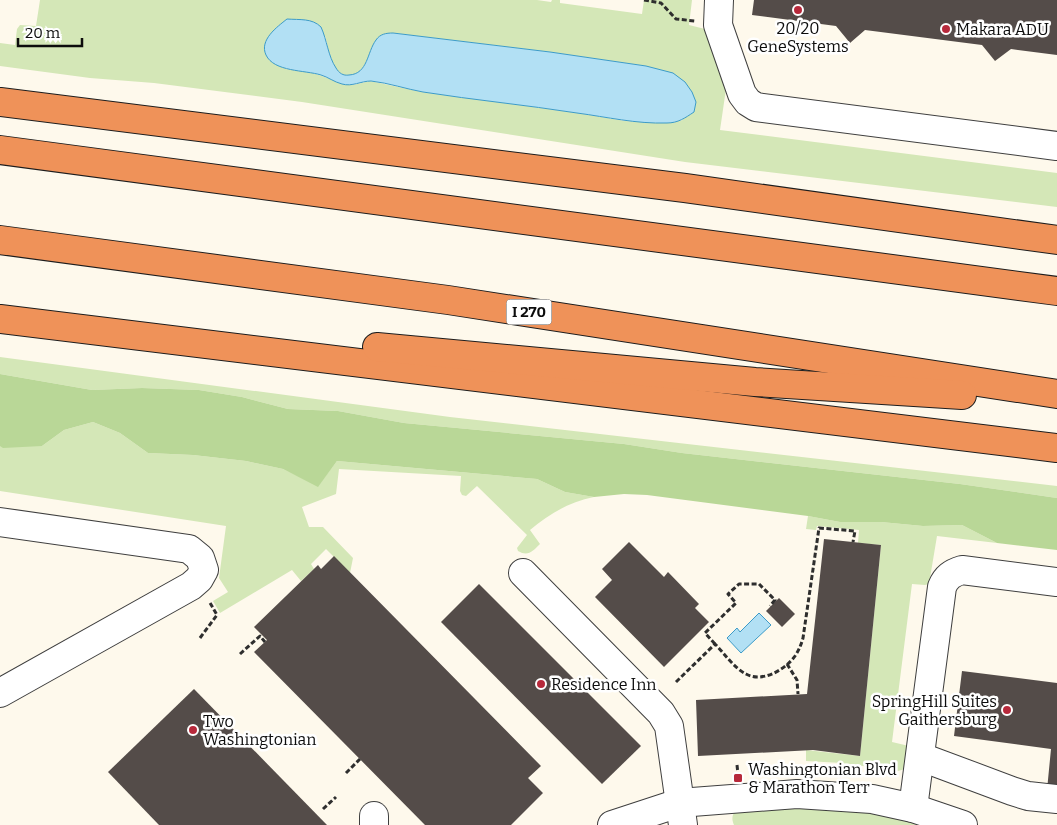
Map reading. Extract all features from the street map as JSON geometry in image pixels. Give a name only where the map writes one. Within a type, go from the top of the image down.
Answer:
[{"type":"highway","points":[[0,102],[695,190],[1057,240]]},
{"type":"highway","points":[[0,150],[1057,291]]},
{"type":"highway","name":"I 270","points":[[0,240],[448,300],[1057,394]]},
{"type":"highway","points":[[0,319],[130,318],[285,339],[745,381],[1057,401]]},
{"type":"highway","points":[[0,319],[1057,448]]},
{"type":"street","points":[[718,12],[742,94],[748,102],[756,107],[1057,146]]},
{"type":"street","points":[[0,522],[189,549],[200,558],[204,570],[191,586],[0,693]]},
{"type":"street","points":[[914,808],[942,587],[945,581],[955,572],[962,570],[1057,582]]},
{"type":"street","points":[[523,573],[661,713],[669,726],[681,814]]},
{"type":"street","points":[[921,757],[1012,791],[1028,796],[1057,800]]},
{"type":"street","points":[[612,825],[797,794],[872,799],[914,808],[962,825]]},
{"type":"path","points":[[644,0],[661,3],[676,19],[718,12]]},
{"type":"path","points":[[770,606],[776,600],[760,584],[739,584],[728,594],[736,603],[705,633],[740,670],[748,675],[764,677],[774,673],[787,664],[799,649],[803,638],[819,528],[854,532],[853,542]]},
{"type":"path","points":[[196,581],[217,615],[200,638]]},
{"type":"path","points":[[240,654],[260,636],[265,642]]},
{"type":"path","points":[[676,682],[715,644]]},
{"type":"path","points":[[787,664],[797,680],[798,694]]},
{"type":"path","points":[[346,773],[360,759]]},
{"type":"path","points":[[737,765],[738,778]]},
{"type":"path","points":[[323,809],[336,797]]},
{"type":"green space","points":[[40,0],[537,0],[551,2],[552,0],[560,0],[560,3],[642,14],[644,0],[692,0],[689,25],[705,29],[726,89],[720,130],[1057,173],[1057,207],[685,162],[302,102],[0,66],[0,43],[15,45],[17,29],[20,25],[36,26]],"holes":[[[393,33],[646,66],[683,120],[668,123],[625,121],[422,92],[370,81],[353,85],[343,84],[303,70],[285,69],[325,36],[332,61],[339,72],[344,75],[352,75],[359,72],[365,65],[374,46]]]},
{"type":"green space","points":[[0,357],[450,417],[1057,486],[1057,498],[960,484],[682,453],[624,444],[404,423],[338,411],[288,409],[242,397],[199,390],[142,388],[92,390],[0,374]]},
{"type":"green space","points":[[0,374],[92,390],[142,388],[199,390],[242,397],[288,409],[338,411],[404,423],[624,444],[682,453],[960,484],[1057,498],[1057,550],[997,543],[962,525],[923,526],[881,522],[840,522],[808,516],[647,495],[624,494],[594,497],[565,492],[537,479],[337,461],[318,487],[283,469],[246,461],[193,455],[148,453],[120,433],[93,422],[64,430],[42,446],[3,448],[0,446]]},
{"type":"green space","points":[[93,422],[120,433],[148,453],[193,455],[246,461],[283,469],[318,486],[337,461],[537,479],[565,492],[594,497],[560,509],[544,519],[530,530],[540,544],[533,551],[522,553],[517,548],[527,535],[477,486],[466,496],[462,495],[460,491],[461,476],[339,469],[336,494],[302,507],[309,527],[323,527],[353,558],[350,573],[326,549],[311,564],[314,569],[301,581],[292,570],[220,613],[213,601],[228,592],[219,578],[226,526],[0,491],[0,446],[42,446],[64,430]]},
{"type":"green space","points":[[808,516],[840,522],[881,522],[923,526],[962,525],[997,543],[937,536],[929,584],[912,584],[892,742],[909,746],[905,769],[898,771],[842,763],[806,761],[806,750],[860,756],[881,545],[858,543],[859,530],[817,526],[816,530],[806,529]]},
{"type":"green space","points":[[741,806],[861,808],[932,825],[734,825],[733,814]]},
{"type":"water","points":[[287,19],[310,21],[321,27],[333,63],[341,74],[345,75],[355,74],[364,67],[379,36],[393,33],[550,52],[646,66],[673,73],[685,82],[692,92],[696,102],[694,112],[675,122],[644,122],[423,92],[371,81],[349,85],[342,84],[314,73],[290,70],[270,61],[264,49],[267,39]]},
{"type":"water","points":[[759,613],[771,625],[741,653],[727,638],[737,628],[740,632]]},
{"type":"building","points":[[754,0],[1057,0],[1057,55],[1011,49],[995,61],[982,45],[865,30],[850,43],[836,26],[752,15]]},
{"type":"building","points":[[824,539],[881,545],[860,756],[813,750],[698,756],[696,700],[807,694]]},
{"type":"building","points":[[629,542],[664,577],[668,572],[699,604],[695,608],[709,622],[664,667],[595,597],[612,580],[602,569]]},
{"type":"building","points":[[334,556],[541,766],[528,778],[543,793],[511,825],[425,825],[254,652],[267,640],[254,627],[318,565],[321,569]]},
{"type":"building","points":[[479,584],[641,746],[602,784],[441,622]]},
{"type":"building","points":[[779,598],[795,614],[782,627],[766,611]]},
{"type":"building","name":"SpringHill Suites Gaithersburg","points":[[962,671],[1057,683],[1057,791],[1047,790],[1051,749],[954,736]]},
{"type":"building","name":"Two Washingtonian","points":[[194,689],[327,825],[159,825],[108,772]]},
{"type":"place","name":"20/20 GeneSystems","points":[[798,10]]},
{"type":"place","name":"Makara ADU","points":[[946,29]]},
{"type":"place","name":"Residence Inn","points":[[541,684]]},
{"type":"place","name":"SpringHill Suites Gaithersburg","points":[[1007,710]]},
{"type":"place","name":"Two Washingtonian","points":[[193,730]]},
{"type":"place","name":"Washingtonian Blvd & Marathon Terr","points":[[738,778]]}]
